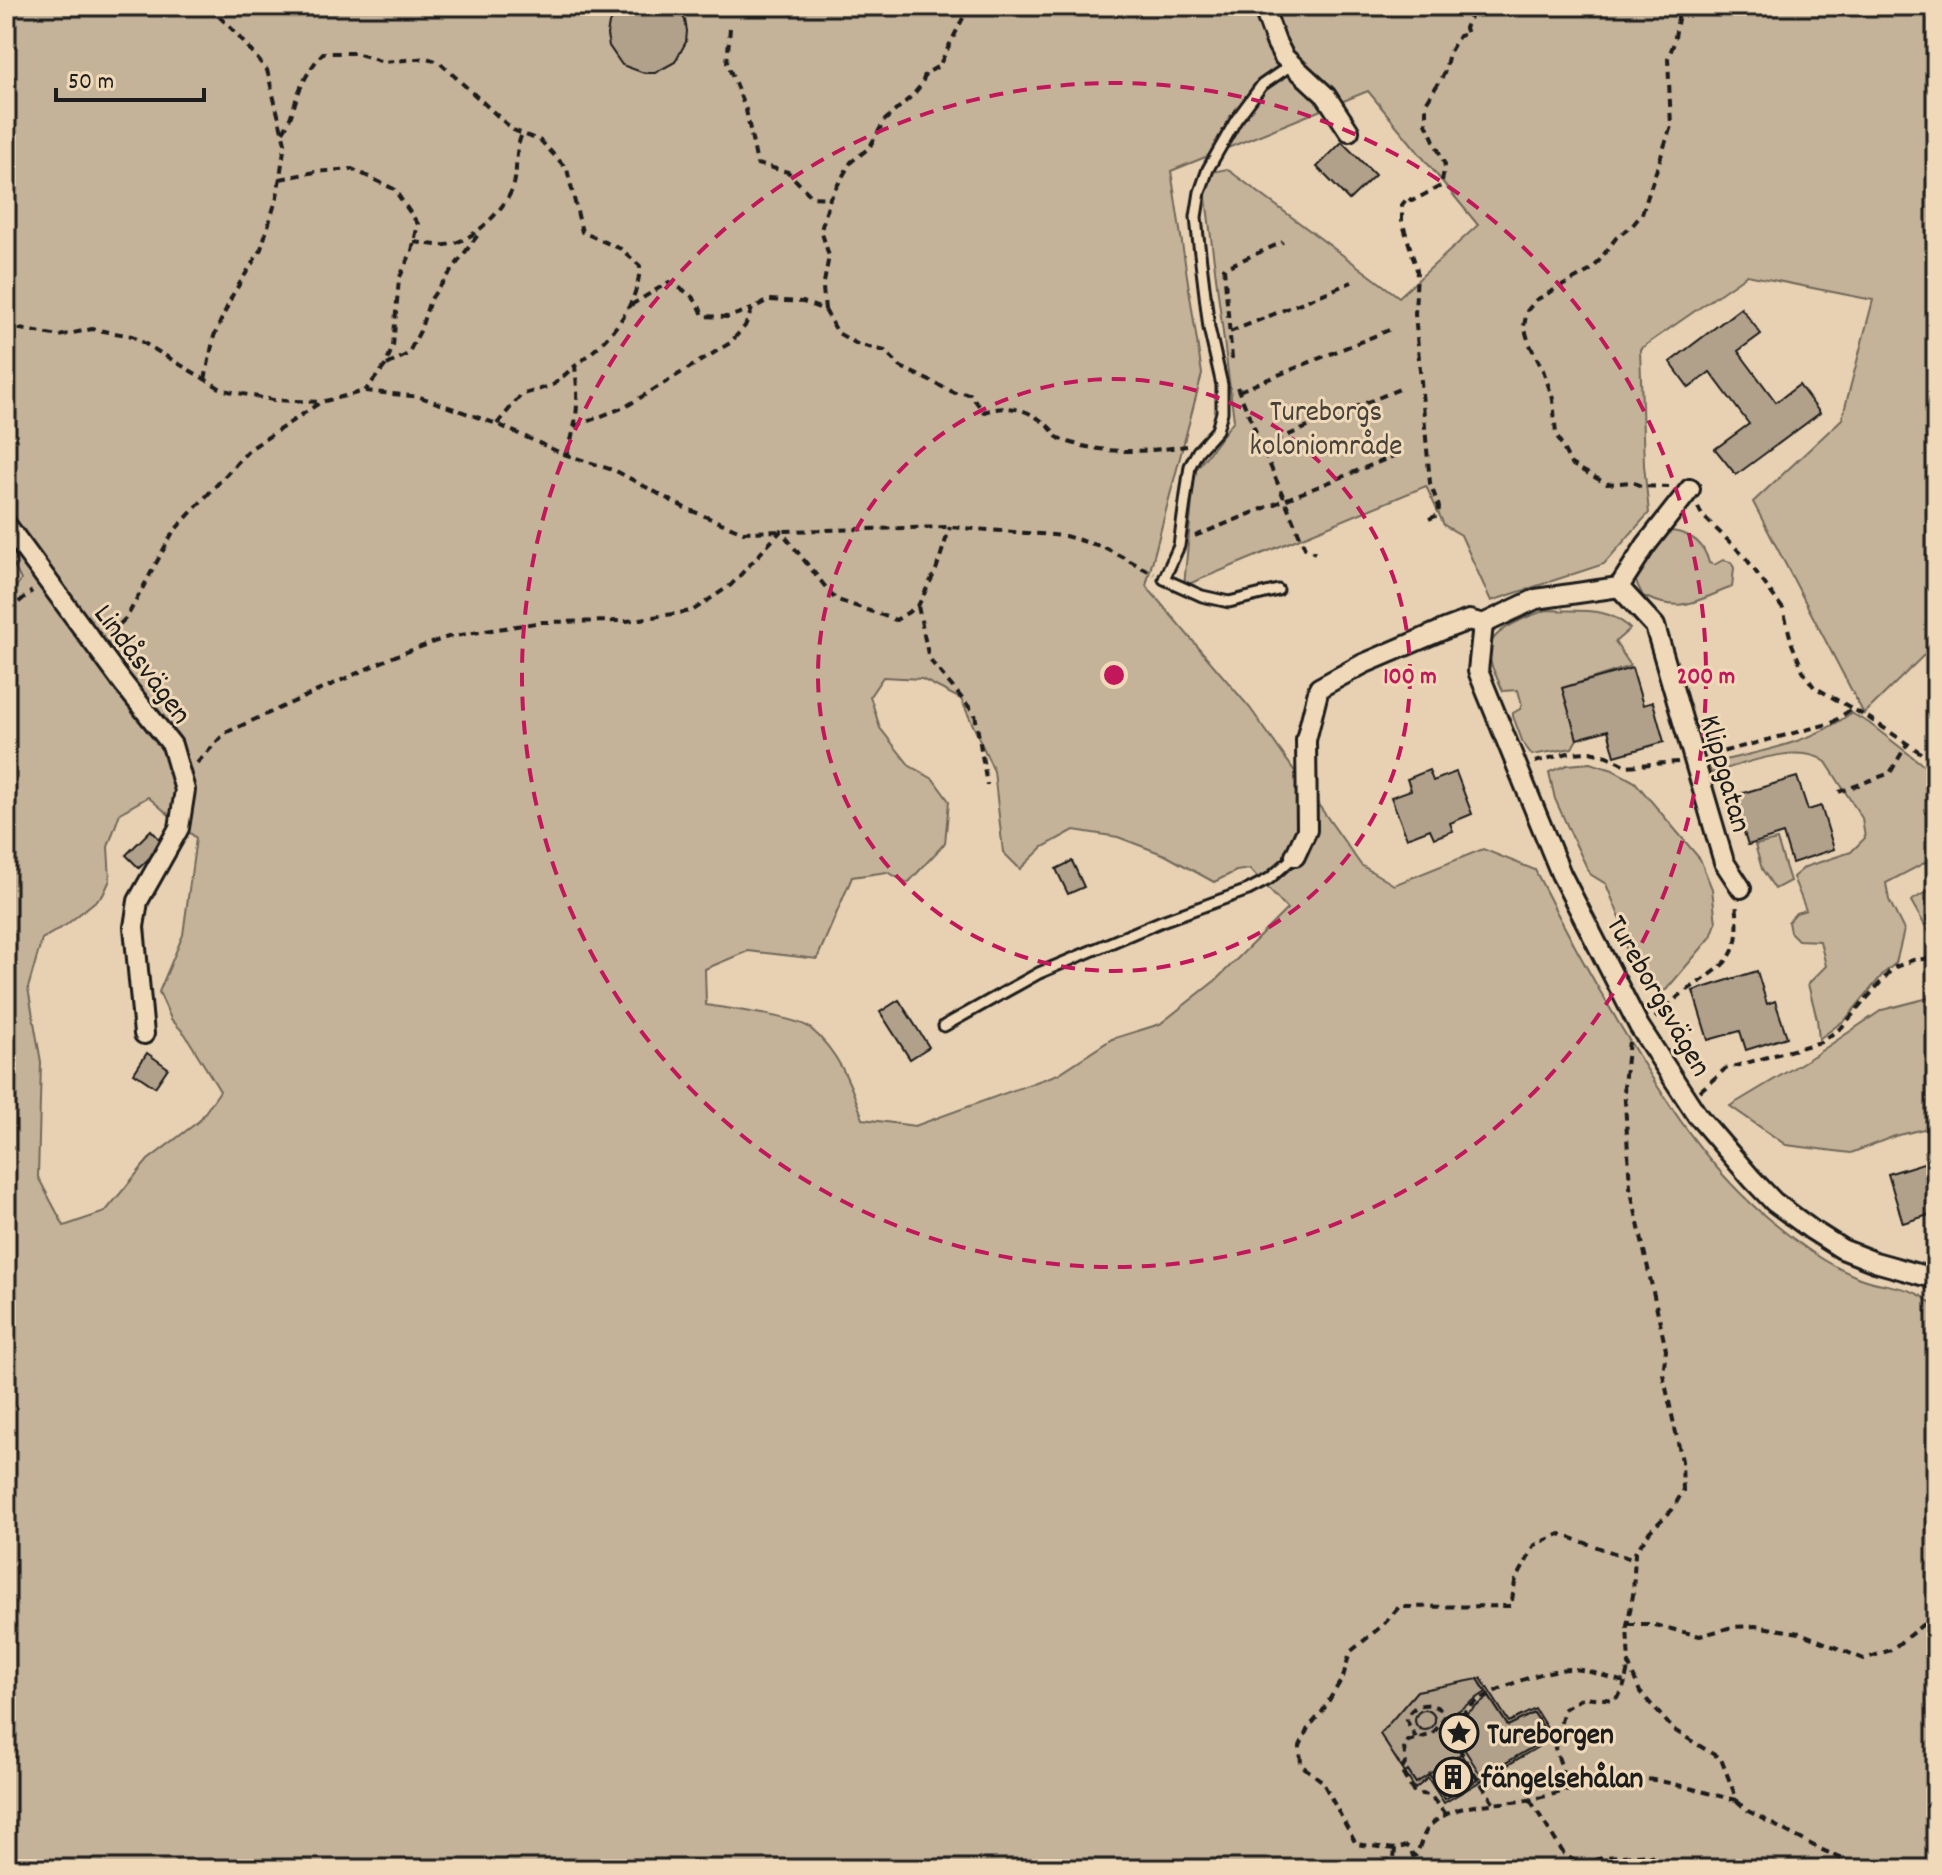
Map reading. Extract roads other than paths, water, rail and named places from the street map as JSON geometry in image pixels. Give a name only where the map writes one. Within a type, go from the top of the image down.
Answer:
[{"type":"street","points":[[1263,6],[1276,42],[1291,65],[1326,96],[1349,131]]},
{"type":"street","points":[[1295,856],[1307,830],[1306,740],[1319,688],[1363,664],[1469,620],[1483,624],[1536,599],[1619,587],[1646,545],[1690,489]]},
{"type":"street","name":"Lindåsvägen","points":[[6,524],[172,745],[185,790],[179,828],[138,901],[134,927],[144,1034]]},
{"type":"street","name":"Klippgatan","points":[[1619,587],[1655,626],[1724,862],[1738,892]]},
{"type":"street","name":"Tureborgsvägen","points":[[1483,624],[1478,671],[1561,874],[1697,1115],[1774,1202],[1842,1249],[1936,1279]]},
{"type":"lane","points":[[1278,590],[1229,602],[1202,596],[1164,579],[1179,546],[1190,466],[1198,451],[1217,430],[1222,412],[1222,385],[1209,328],[1196,217],[1200,192],[1208,169],[1236,120],[1262,85],[1291,65]]},
{"type":"lane","points":[[944,1026],[1039,973],[1162,921],[1248,890],[1269,879],[1295,856]]},
{"type":"place","name":"Tureborgen","points":[[1459,1733]]},
{"type":"place","name":"fängelsehålan","points":[[1453,1777]]},
{"type":"park label","name":"Tureborgs koloniområde","points":[[1326,427]]}]
